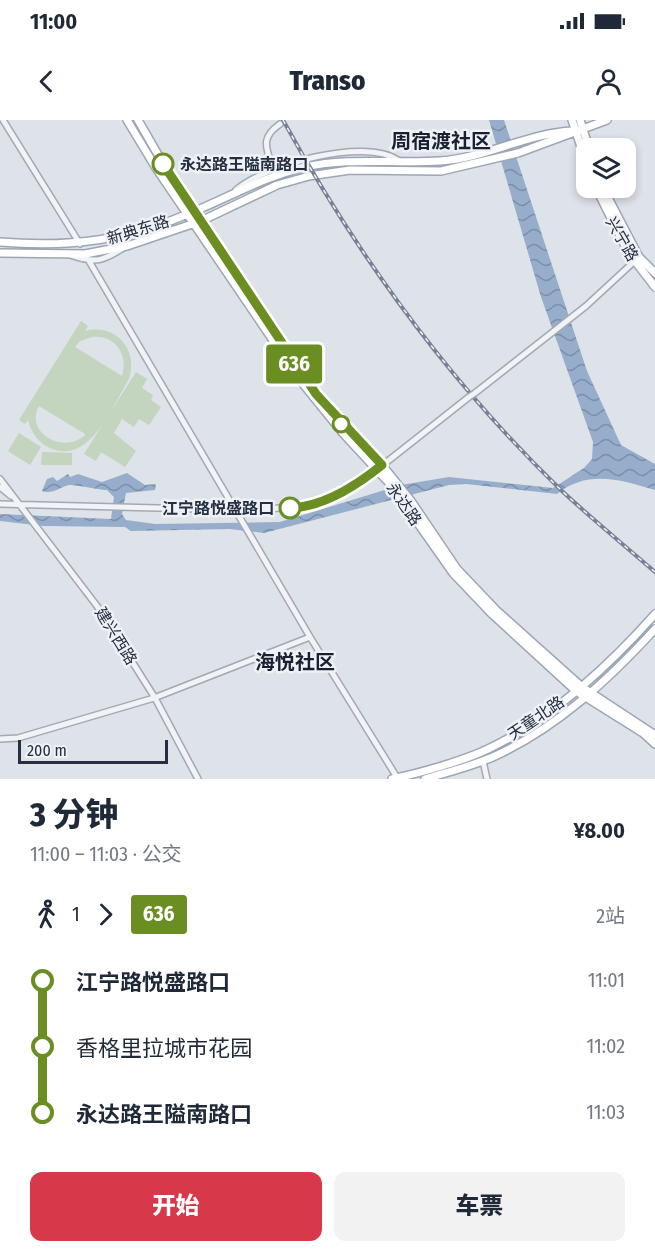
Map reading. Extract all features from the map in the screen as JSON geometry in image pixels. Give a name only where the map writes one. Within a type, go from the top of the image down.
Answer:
[{"type":"main road","points":[[121,120],[191,213]]},
{"type":"main road","points":[[127,120],[148,154]]},
{"type":"main road","points":[[140,120],[191,213]]},
{"type":"main road","points":[[572,120],[583,138]]},
{"type":"main road","points":[[580,120],[581,138]]},
{"type":"main road","points":[[579,130],[607,120]]},
{"type":"main road","name":"新典东路","points":[[0,242],[80,244],[104,241],[149,229],[231,194],[303,168],[344,160],[440,161],[475,156],[558,132],[579,130]]},
{"type":"main road","name":"新典东路","points":[[0,253],[69,255],[127,246],[197,222],[278,185],[309,176],[360,169],[441,171],[518,153],[579,130]]},
{"type":"main road","name":"兴宁路","points":[[602,198],[636,259],[655,287]]},
{"type":"main road","name":"兴宁路","points":[[608,198],[636,259],[655,273]]},
{"type":"main road","name":"永达路","points":[[191,213],[316,394],[393,483],[458,569],[579,689],[655,744]]},
{"type":"main road","name":"天童北路","points":[[396,779],[488,749],[540,718],[579,689],[623,650],[655,614]]},
{"type":"main road","name":"天童北路","points":[[425,779],[483,761],[550,724],[588,696],[655,629]]},
{"type":"main road","name":"永达路","points":[[588,696],[655,735]]},
{"type":"street","points":[[3,120],[80,244]]},
{"type":"street","points":[[273,170],[265,142],[268,133],[280,124]]},
{"type":"street","points":[[231,194],[245,183],[273,170],[358,152],[389,154],[398,160]]},
{"type":"street","points":[[69,255],[89,261],[106,259],[127,246]]},
{"type":"street","points":[[0,504],[238,512],[302,507],[355,487],[573,316],[636,259]]},
{"type":"street","points":[[89,261],[396,779]]},
{"type":"street","name":"建兴西路","points":[[0,478],[97,606],[155,698],[198,779]]},
{"type":"street","name":"建兴西路","points":[[0,487],[21,506]]},
{"type":"street","points":[[0,739],[18,738],[155,698],[310,637]]},
{"type":"street","points":[[483,761],[487,779]]},
{"type":"green space","points":[[81,321],[88,326],[85,331],[106,331],[122,341],[131,358],[129,379],[108,417],[88,441],[77,448],[64,451],[50,448],[36,437],[28,420],[25,424],[19,420]],"holes":[[[92,337],[107,339],[118,348],[124,361],[122,376],[75,347],[80,341]],[[39,406],[85,434],[85,435],[76,441],[67,443],[48,438],[37,425],[36,416]]]},
{"type":"green space","points":[[136,372],[147,379],[142,388],[153,395],[151,400],[161,407],[149,425],[139,419],[134,427],[122,419],[114,433],[136,451],[125,467],[101,452],[96,461],[84,454]]},
{"type":"green space","points":[[19,433],[41,447],[30,465],[8,451]]},
{"type":"green space","points":[[42,452],[72,453],[72,465],[41,465]]},
{"type":"water","points":[[489,120],[504,120],[587,371],[621,445],[655,464],[655,490],[605,479],[581,481],[557,494],[466,484],[449,485],[264,533],[229,529],[131,531],[125,527],[43,526],[0,521],[0,514],[111,519],[114,497],[107,490],[71,485],[53,491],[42,491],[47,479],[53,477],[57,481],[68,474],[70,477],[78,474],[102,482],[127,473],[145,485],[156,484],[155,490],[126,493],[122,514],[126,520],[155,524],[280,522],[401,485],[449,477],[553,488],[584,468],[592,459],[593,442],[541,297]]},
{"type":"tunnel","points":[[280,124],[286,120]]},
{"type":"railway","points":[[283,120],[342,220],[444,362],[521,450],[562,491],[655,572]]},
{"type":"bus line","name":"636","points":[[163,164],[316,394],[345,428],[382,465],[355,487],[302,507],[290,508]]},
{"type":"place","name":"永达路王隘南路口","points":[[163,164]]},
{"type":"place","name":"江宁路悦盛路口","points":[[290,508]]},
{"type":"district","name":"周宿渡社区","points":[[441,141]]},
{"type":"district","name":"海悦社区","points":[[295,662]]}]
